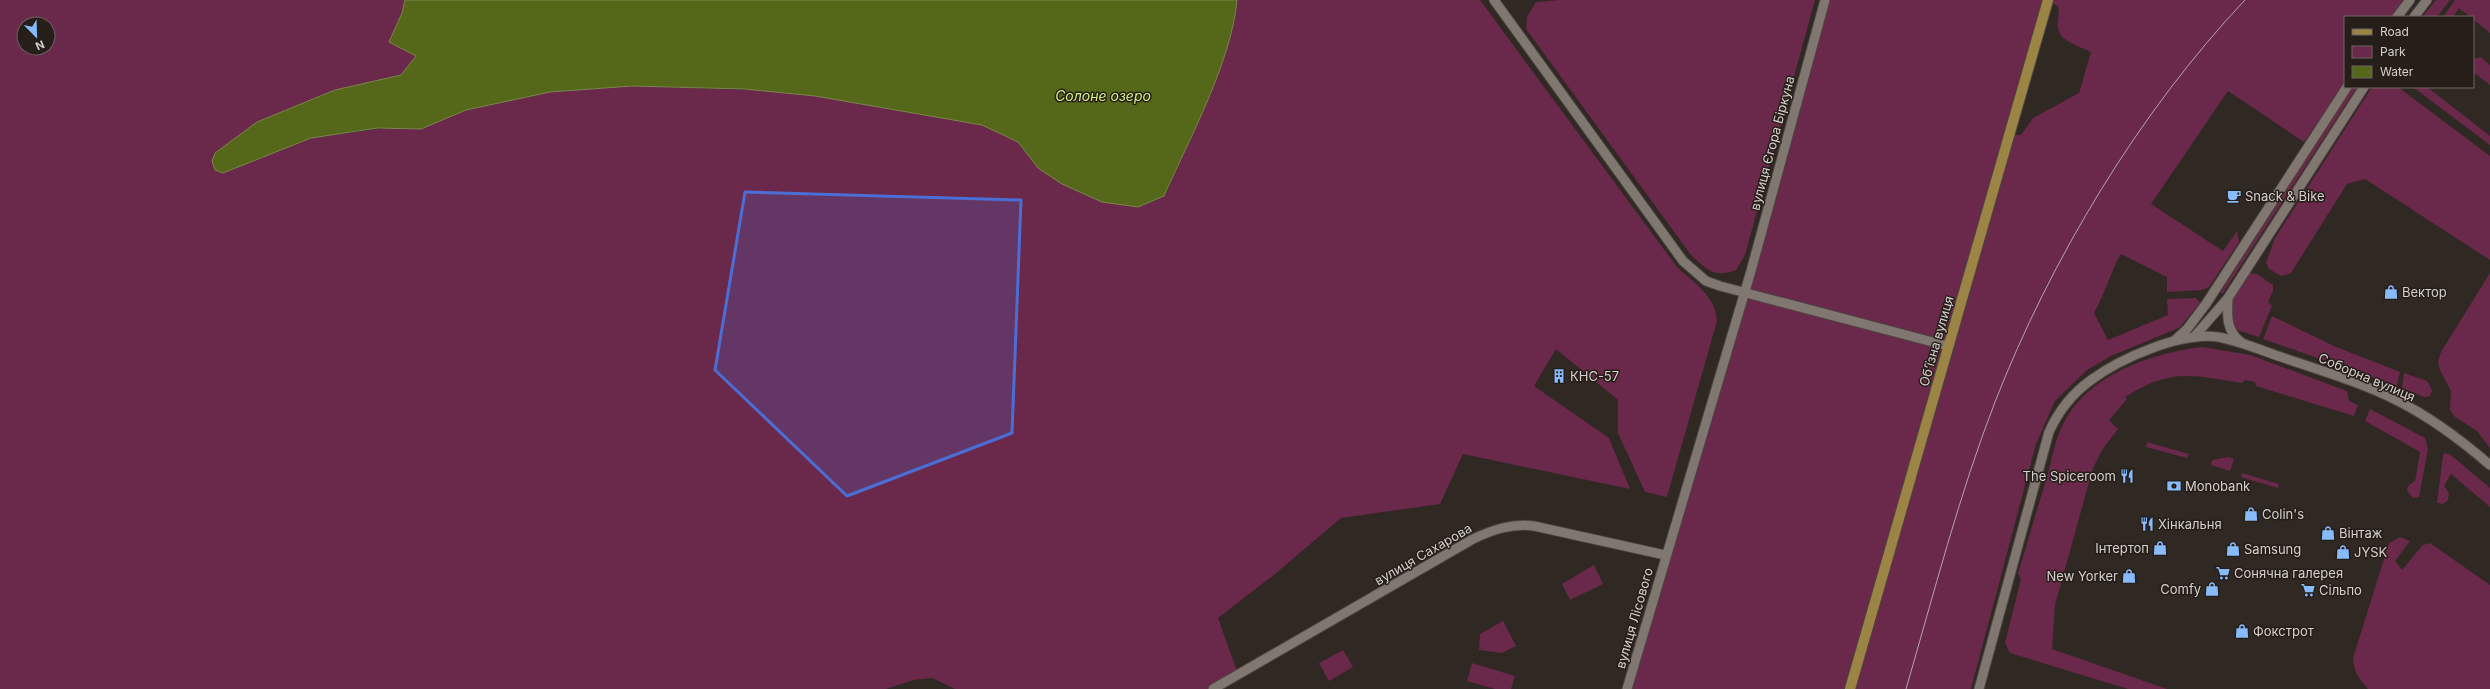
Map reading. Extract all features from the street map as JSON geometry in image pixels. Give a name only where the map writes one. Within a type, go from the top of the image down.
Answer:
[{"type":"main road","name":"Обʼїзна вулиця","points":[[1850,689],[2048,0]]},
{"type":"street","points":[[1494,0],[1683,261],[1706,281],[1744,294],[1948,346]]},
{"type":"street","name":"вулиця Єгора Біркуна","points":[[1666,555],[1744,294],[1825,0]]},
{"type":"street","points":[[2398,16],[2410,0]]},
{"type":"street","points":[[2415,16],[2427,0]]},
{"type":"street","points":[[1979,689],[2045,446],[2055,419],[2073,396],[2090,381],[2114,366],[2173,342],[2187,329],[2206,304],[2346,88]]},
{"type":"street","points":[[2194,337],[2228,298],[2363,88]]},
{"type":"street","points":[[2228,298],[2228,326],[2235,338],[2244,345]]},
{"type":"street","name":"Соборна вулиця","points":[[2173,342],[2194,337],[2218,337],[2315,368],[2397,401],[2439,425],[2490,465]]},
{"type":"street","name":"вулиця Сахарова","points":[[1213,689],[1473,540],[1500,528],[1524,525],[1534,526],[1666,555]]},
{"type":"street","name":"вулиця Лісового","points":[[1627,689],[1666,555]]},
{"type":"highlighted area","points":[[745,192],[1021,200],[1012,433],[847,496],[715,370]]},
{"type":"green space","points":[[0,0],[405,0],[402,13],[389,42],[416,56],[401,75],[335,90],[257,122],[215,153],[212,161],[215,170],[223,173],[311,138],[386,128],[421,129],[466,110],[550,92],[632,86],[752,90],[815,96],[982,125],[1018,142],[1038,168],[1138,207],[1165,196],[1218,74],[1227,48],[1237,0],[1480,0],[1677,267],[1703,291],[1713,304],[1717,321],[1667,497],[1645,492],[1618,433],[1618,400],[1556,349],[1534,386],[1609,438],[1630,489],[1463,454],[1440,504],[1341,518],[1275,574],[1218,618],[1238,674],[1213,689],[955,689],[932,678],[913,680],[886,689],[0,689]]},
{"type":"green space","points":[[1560,0],[1815,0],[1745,255],[1736,270],[1716,273],[1706,268],[1691,255],[1526,29],[1527,17],[1536,2]]},
{"type":"green space","points":[[1825,0],[2404,0],[2392,16],[2344,16],[2344,84],[2304,142],[2228,91],[2151,204],[2223,251],[2237,231],[2239,242],[2209,287],[2202,290],[2167,292],[2167,277],[2121,254],[2094,313],[2108,340],[2168,315],[2167,299],[2196,298],[2200,303],[2179,328],[2111,356],[2087,370],[2055,401],[2036,444],[1971,689],[1627,689]],"holes":[[[2048,1],[2058,6],[2058,28],[2062,37],[2091,52],[2079,93],[2033,118],[2021,135],[2010,134]]]},
{"type":"green space","points":[[2436,0],[2450,0],[2438,16],[2423,16]]},
{"type":"green space","points":[[2455,0],[2490,0],[2490,33],[2474,20],[2474,16],[2469,16],[2459,8],[2454,16],[2444,16]]},
{"type":"green space","points":[[2481,57],[2490,65],[2490,85],[2474,73],[2474,59]]},
{"type":"green space","points":[[2351,88],[2356,88],[2223,293],[2220,293]]},
{"type":"green space","points":[[2371,88],[2399,88],[2490,156],[2490,260],[2365,179],[2347,184],[2291,273],[2281,276],[2269,269],[2266,263],[2275,238]]},
{"type":"green space","points":[[2414,88],[2428,88],[2490,136],[2490,145]]},
{"type":"green space","points":[[2250,273],[2257,274],[2273,285],[2273,291],[2268,302],[2272,306],[2259,337],[2237,330],[2232,315],[2233,299],[2239,284]]},
{"type":"green space","points":[[2490,273],[2490,448],[2477,431],[2454,416],[2450,410],[2451,391],[2440,370],[2438,362],[2441,352]]},
{"type":"green space","points":[[2272,316],[2334,346],[2400,372],[2397,386],[2263,339]]},
{"type":"green space","points":[[2202,347],[2250,355],[2347,391],[2349,401],[2358,405],[2354,416],[2256,386],[2255,382],[2245,380],[2242,383],[2195,376],[2182,376],[2156,381],[2125,397],[2127,399],[2109,420],[2118,429],[2102,450],[2093,468],[2055,605],[2052,649],[2167,689],[2128,689],[2010,653],[2005,643],[2021,579],[2018,573],[2056,443],[2063,424],[2074,407],[2088,392],[2122,369],[2162,355]]},
{"type":"green space","points":[[2404,373],[2427,381],[2432,390],[2430,396],[2424,397],[2402,388]]},
{"type":"green space","points":[[2370,409],[2425,438],[2428,449],[2419,497],[2413,498],[2407,491],[2408,486],[2415,481],[2420,452],[2365,421]]},
{"type":"green space","points":[[2147,442],[2189,454],[2187,458],[2146,447]]},
{"type":"green space","points":[[2446,453],[2452,456],[2490,488],[2490,507],[2451,474],[2444,486],[2449,493],[2448,500],[2443,504],[2437,503],[2443,455]]},
{"type":"green space","points":[[2228,457],[2234,459],[2230,471],[2211,465],[2212,460]]},
{"type":"green space","points":[[2242,473],[2279,484],[2278,488],[2241,477]]},
{"type":"green space","points":[[2400,537],[2410,541],[2395,561],[2402,570],[2423,545],[2430,543],[2490,585],[2490,689],[2368,689],[2360,678],[2354,667],[2353,658],[2389,543]]},
{"type":"green space","points":[[1594,565],[1603,584],[1570,600],[1562,584]]},
{"type":"green space","points":[[1503,621],[1516,646],[1502,653],[1479,650],[1480,634]]},
{"type":"green space","points":[[1343,650],[1353,667],[1329,681],[1319,663]]},
{"type":"green space","points":[[1472,663],[1515,676],[1511,689],[1495,689],[1467,681]]},
{"type":"water","name":"Солоне озеро","points":[[405,0],[1237,0],[1227,48],[1218,74],[1197,125],[1164,196],[1138,207],[1102,202],[1062,184],[1038,168],[1018,142],[982,125],[815,96],[744,89],[632,86],[550,92],[466,110],[421,129],[378,128],[311,138],[223,173],[215,170],[212,161],[215,153],[257,122],[335,90],[401,75],[416,56],[389,42],[402,13]]},
{"type":"tram line","points":[[1906,689],[1948,544],[1982,437],[2017,348],[2043,295],[2071,241],[2101,189],[2134,139],[2169,90],[2206,44],[2245,0]]},
{"type":"place","name":"Snack & Bike","points":[[2234,196]]},
{"type":"place","name":"Вектор","points":[[2391,292]]},
{"type":"place","name":"КНС-57","points":[[1559,376]]},
{"type":"place","name":"The Spiceroom","points":[[2127,476]]},
{"type":"place","name":"Monobank","points":[[2174,486]]},
{"type":"place","name":"Colin's","points":[[2251,514]]},
{"type":"place","name":"Хінкальня","points":[[2147,524]]},
{"type":"place","name":"Вінтаж","points":[[2328,533]]},
{"type":"place","name":"Інтертоп","points":[[2160,548]]},
{"type":"place","name":"Samsung","points":[[2233,549]]},
{"type":"place","name":"JYSK","points":[[2343,552]]},
{"type":"place","name":"Сонячна галерея","points":[[2223,573]]},
{"type":"place","name":"New Yorker","points":[[2129,576]]},
{"type":"place","name":"Comfy","points":[[2212,589]]},
{"type":"place","name":"Сільпо","points":[[2308,590]]},
{"type":"place","name":"Фокстрот","points":[[2242,631]]}]
